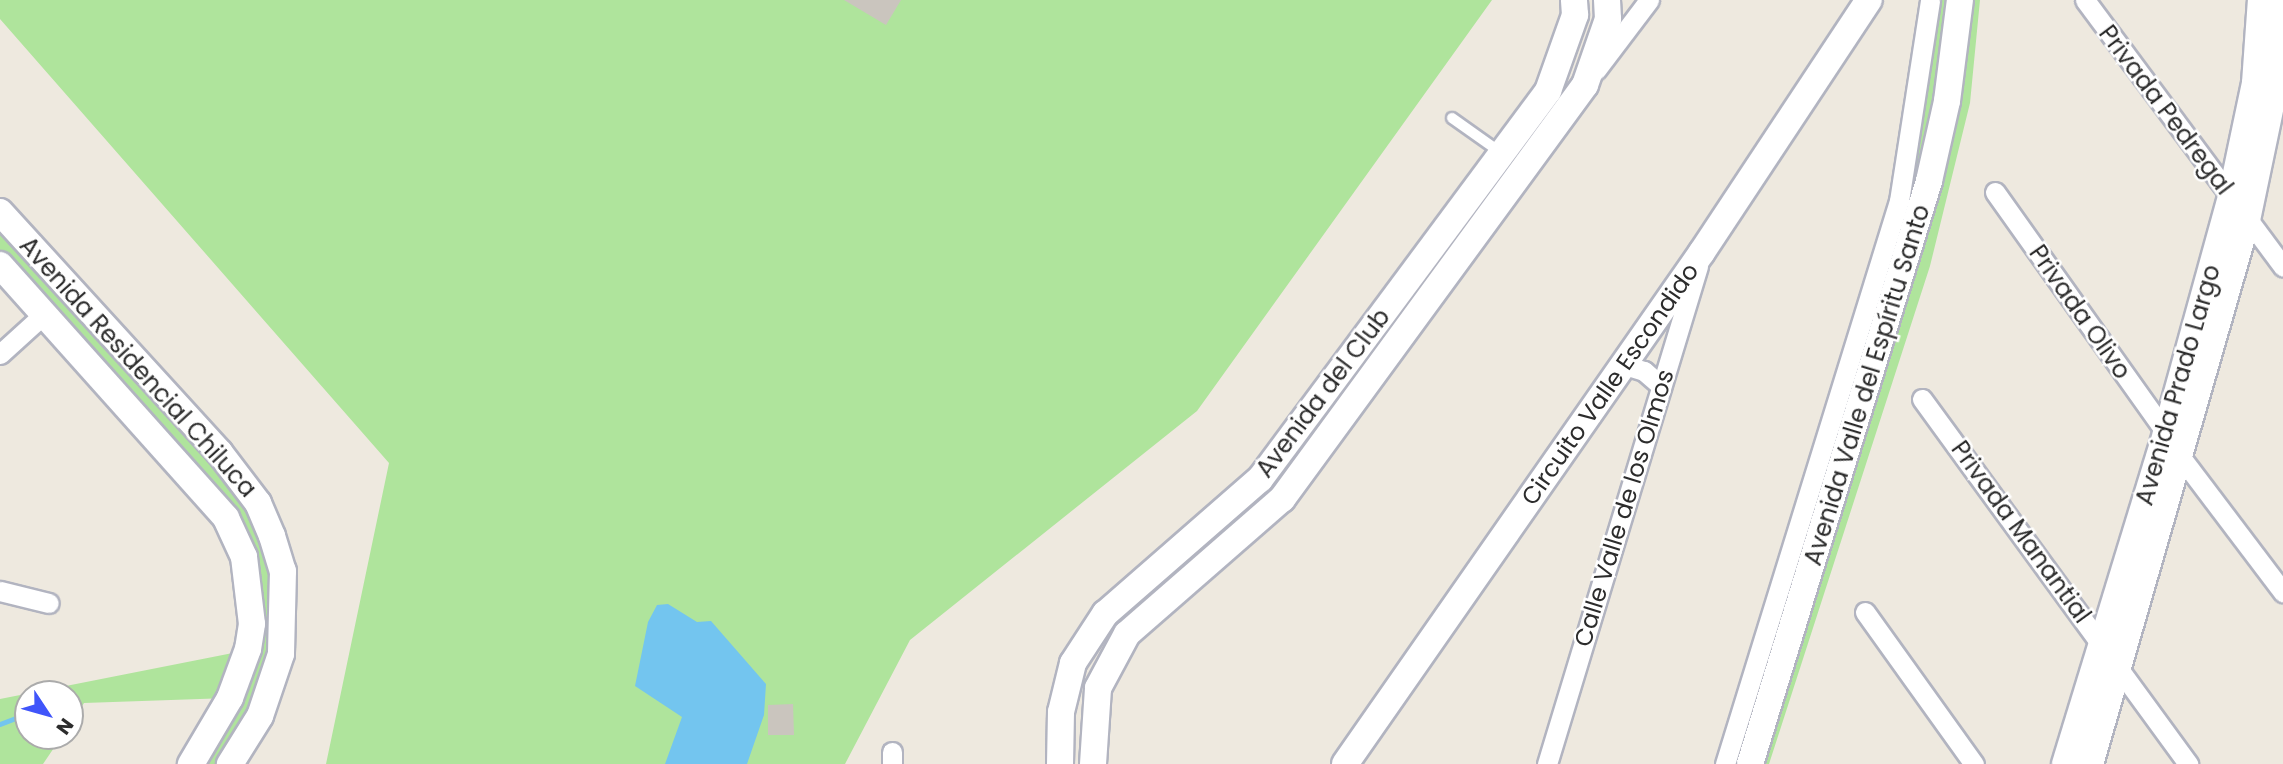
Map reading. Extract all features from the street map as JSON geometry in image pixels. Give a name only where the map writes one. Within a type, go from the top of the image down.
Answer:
[{"type":"street","name":"Avenida del Club","points":[[1060,764],[1061,712],[1073,663],[1105,614],[1260,479],[1548,91],[1575,15],[1574,0]]},
{"type":"street","name":"Avenida del Club","points":[[1585,85],[1608,19],[1607,0]]},
{"type":"street","name":"Avenida del Club","points":[[1093,764],[1098,688],[1127,634],[1282,499],[1649,0]]},
{"type":"street","name":"Circuito Valle Escondido","points":[[1345,764],[1621,364],[1702,252],[1869,0]]},
{"type":"street","points":[[1725,764],[1899,201],[1930,0]]},
{"type":"street","name":"Avenida Valle del Espíritu Santo","points":[[1749,764],[1929,181],[1947,101],[1960,0]]},
{"type":"street","name":"Privada Pedregal","points":[[2085,0],[2283,267]]},
{"type":"street","name":"Avenida Prado Largo","points":[[2065,764],[2166,433],[2231,197],[2255,83],[2261,0]]},
{"type":"street","name":"Avenida Prado Largo","points":[[2090,764],[2247,220],[2274,91],[2283,5]]},
{"type":"street","points":[[1548,91],[1570,106]]},
{"type":"street","name":"Privada Olivo","points":[[1995,192],[2166,433]]},
{"type":"street","name":"Avenida Residencial Chiluca","points":[[0,212],[220,453],[258,503],[272,536],[283,571],[281,654],[260,716],[230,764]]},
{"type":"street","name":"Calle Valle de los Olmos","points":[[1547,764],[1702,252]]},
{"type":"street","name":"Avenida Residencial Chiluca","points":[[0,265],[226,519],[244,557],[252,624],[248,649],[230,698],[191,764]]},
{"type":"street","points":[[0,354],[43,315]]},
{"type":"street","points":[[1621,364],[1644,371],[1661,386]]},
{"type":"street","name":"Privada Manantial","points":[[1922,399],[2189,764]]},
{"type":"street","points":[[2180,456],[2283,592]]},
{"type":"street","points":[[0,591],[50,603]]},
{"type":"street","points":[[1865,612],[1974,764]]},
{"type":"lane","points":[[1452,118],[1501,153]]},
{"type":"green space","points":[[0,0],[1492,0],[1197,411],[910,640],[845,764],[326,764],[389,463],[0,19]]},
{"type":"green space","points":[[1930,0],[1980,0],[1970,103],[1930,266],[1769,764],[1725,764],[1899,201]]},
{"type":"green space","points":[[0,211],[258,503],[285,613],[230,764],[191,764],[229,698],[84,703],[84,682],[248,650],[244,557],[0,265]]},
{"type":"green space","points":[[14,696],[14,750],[52,750],[43,764],[0,764],[0,699]]},
{"type":"water","points":[[668,604],[697,622],[711,621],[766,684],[764,715],[747,764],[665,764],[682,717],[635,686],[648,622],[657,605]]},
{"type":"building","points":[[844,0],[901,0],[886,25]]},
{"type":"building","points":[[793,704],[794,735],[768,735],[768,705]]},
{"type":"waterway","points":[[0,724],[14,718]]}]
